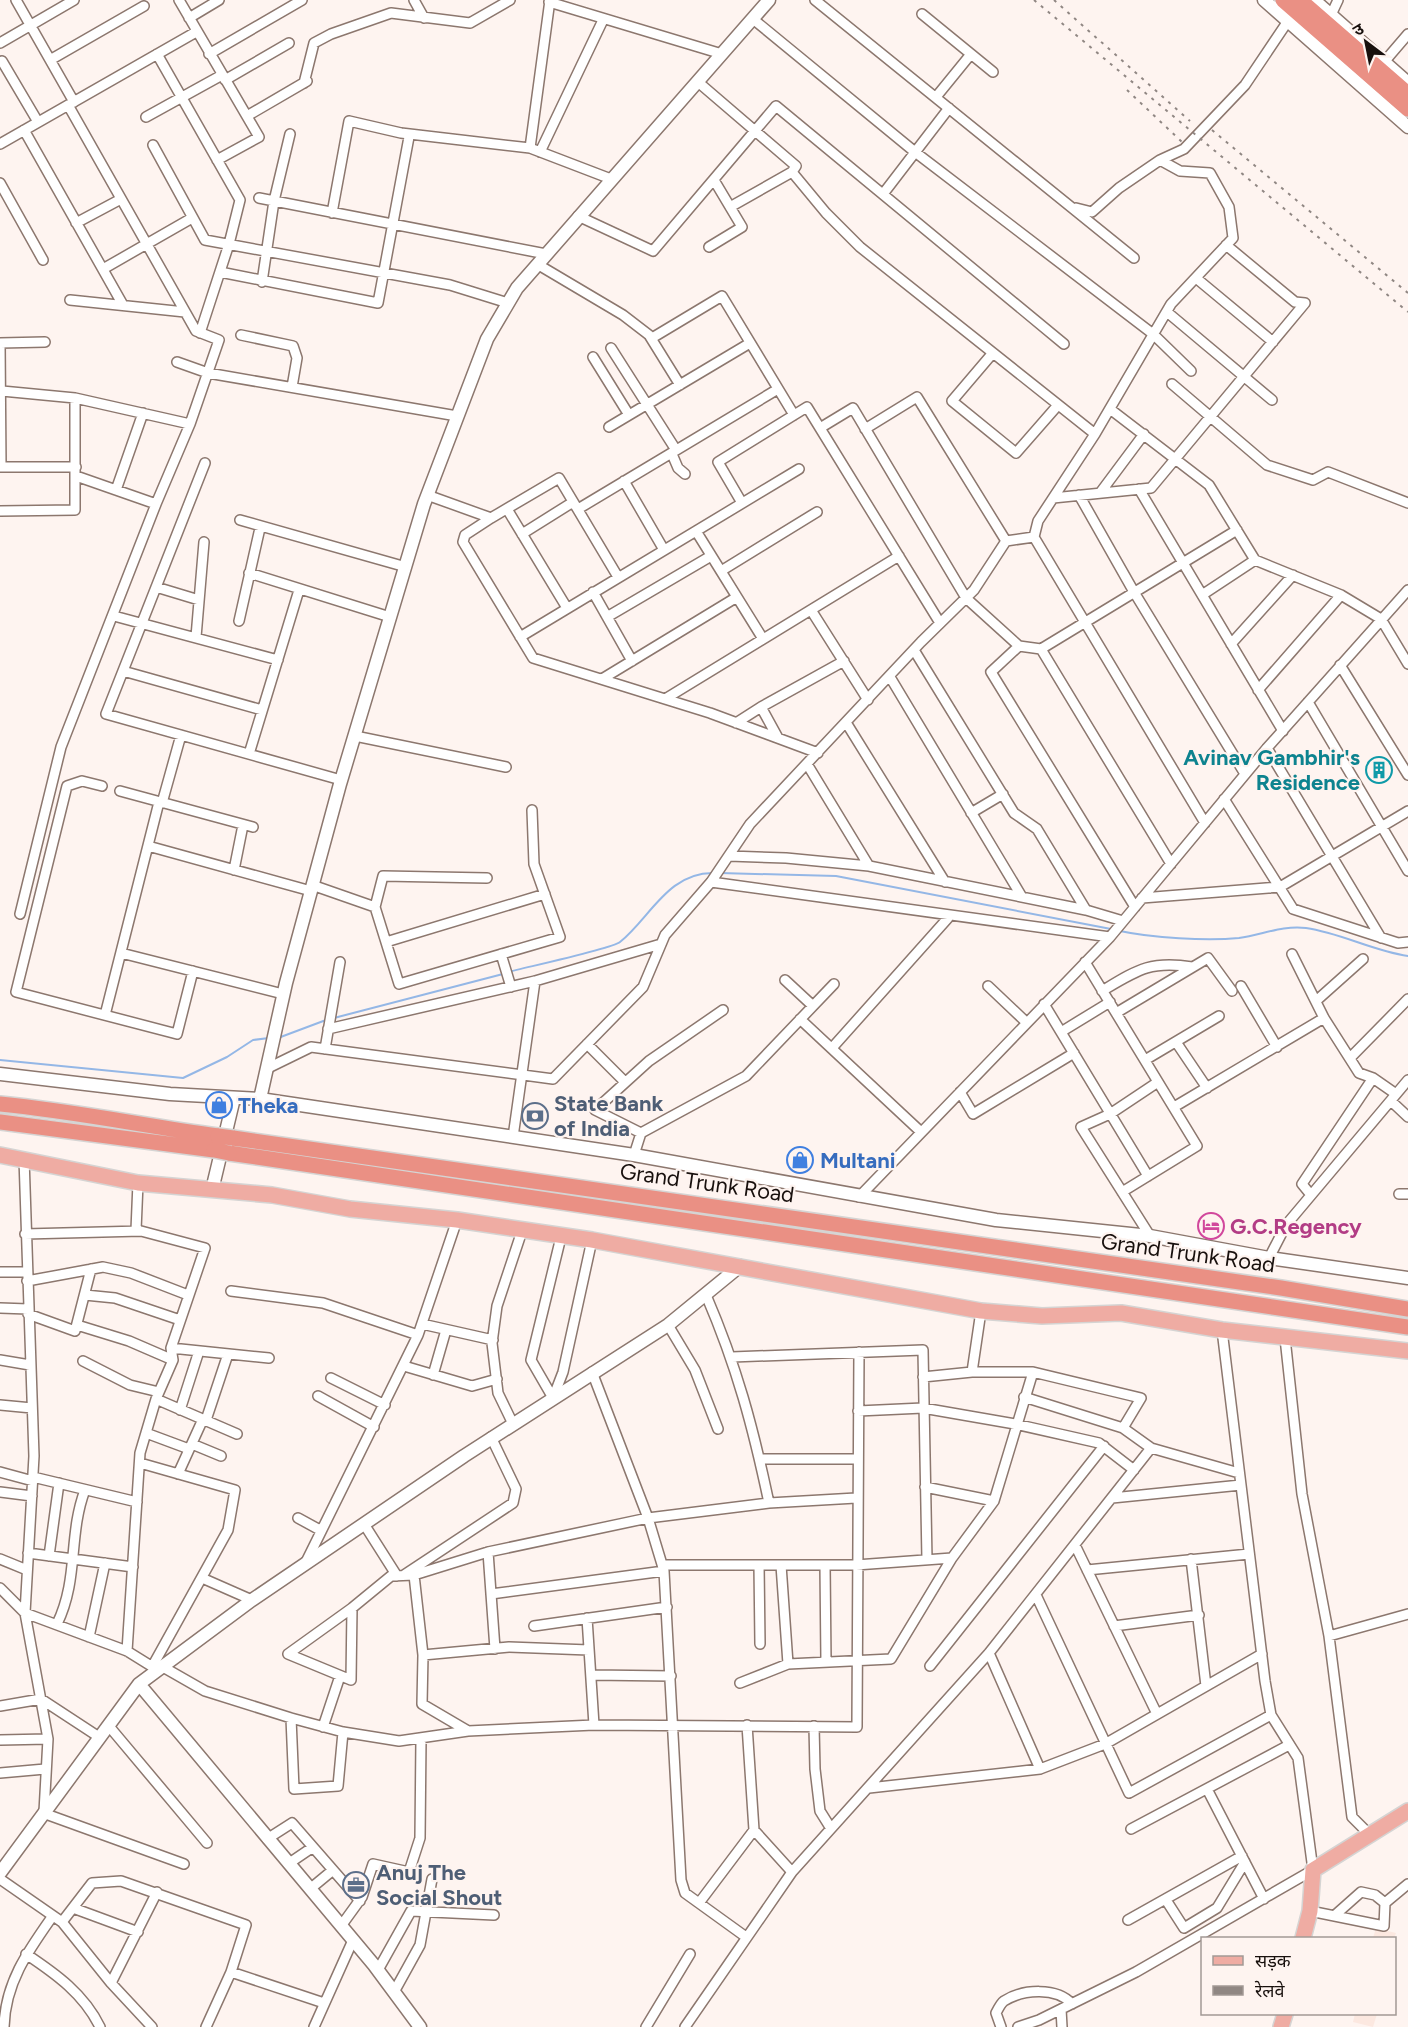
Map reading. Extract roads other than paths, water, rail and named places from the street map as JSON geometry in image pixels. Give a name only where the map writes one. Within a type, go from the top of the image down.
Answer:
[{"type":"highway","points":[[1283,0],[1408,94]]},
{"type":"highway","points":[[1300,0],[1408,110]]},
{"type":"highway","name":"Grand Trunk Road","points":[[0,1104],[48,1108],[223,1144],[1408,1328]]},
{"type":"highway","name":"Grand Trunk Road","points":[[0,1122],[223,1144],[1281,1288],[1408,1309]]},
{"type":"main road","points":[[0,1155],[24,1158],[138,1183],[272,1195],[350,1209],[457,1220],[592,1240],[981,1311],[1042,1316],[1121,1313],[1222,1330],[1408,1351]]},
{"type":"main road","points":[[1303,1937],[1310,1911],[1313,1870],[1408,1811]]},
{"type":"street","points":[[16,0],[50,60],[121,199],[196,331],[219,340],[190,424],[156,504],[61,747],[20,914]]},
{"type":"street","points":[[0,43],[74,0]]},
{"type":"street","points":[[179,0],[259,136],[217,160]]},
{"type":"street","points":[[189,18],[219,0]]},
{"type":"street","points":[[209,54],[302,0]]},
{"type":"street","points":[[414,0],[424,18]]},
{"type":"street","points":[[260,1100],[283,994],[341,780],[428,495],[487,339],[508,303],[537,264],[769,0]]},
{"type":"street","points":[[815,0],[1134,258]]},
{"type":"street","points":[[1264,0],[1408,127]]},
{"type":"street","points":[[1314,0],[1408,83]]},
{"type":"street","points":[[1331,15],[1338,0]]},
{"type":"street","points":[[247,116],[307,81],[314,43],[331,34],[391,14],[470,22],[505,1]]},
{"type":"street","points":[[530,148],[550,1],[603,20],[722,54]]},
{"type":"street","points":[[50,60],[144,6]]},
{"type":"street","points":[[922,14],[993,72]]},
{"type":"street","points":[[753,19],[915,152],[1153,334],[1191,371]]},
{"type":"street","points":[[540,152],[603,20]]},
{"type":"street","points":[[1071,206],[1092,212],[1119,188],[1160,160],[1184,149],[1245,85],[1288,21]]},
{"type":"street","points":[[0,144],[196,32]]},
{"type":"street","points":[[1384,62],[1408,34]]},
{"type":"street","points":[[146,117],[289,43]]},
{"type":"street","points":[[157,54],[240,200],[229,244],[200,333]]},
{"type":"street","points":[[936,97],[971,54]]},
{"type":"street","points":[[2,61],[38,122]]},
{"type":"street","points":[[698,82],[796,166],[792,172],[730,207]]},
{"type":"street","points":[[578,216],[653,251],[776,106],[1064,344]]},
{"type":"street","points":[[883,194],[949,108]]},
{"type":"street","points":[[332,213],[349,121],[401,133],[530,148],[611,180]]},
{"type":"street","points":[[24,130],[123,305]]},
{"type":"street","points":[[262,282],[274,201],[290,134]]},
{"type":"street","points":[[220,273],[378,303],[410,137]]},
{"type":"street","points":[[153,145],[205,240],[450,285],[508,303]]},
{"type":"street","points":[[1160,160],[1180,171],[1210,173],[1229,207],[1233,238],[1167,312],[1095,434],[1038,521],[1034,537],[1204,823]]},
{"type":"street","points":[[792,172],[826,213],[860,247],[1095,434]]},
{"type":"street","points":[[708,248],[742,227],[714,180]]},
{"type":"street","points":[[0,183],[43,260]]},
{"type":"street","points":[[260,198],[546,254]]},
{"type":"street","points":[[76,222],[121,199]]},
{"type":"street","points":[[103,269],[192,218]]},
{"type":"street","points":[[1053,498],[1151,488],[1305,303],[1295,302],[1226,245]]},
{"type":"street","points":[[537,264],[623,315],[652,338],[680,385]]},
{"type":"street","points":[[1196,278],[1273,342]]},
{"type":"street","points":[[652,338],[722,297],[794,415]]},
{"type":"street","points":[[69,300],[185,312]]},
{"type":"street","points":[[1167,312],[1272,400]]},
{"type":"street","points":[[242,335],[293,346],[297,358],[292,387]]},
{"type":"street","points":[[45,342],[0,343],[1,467],[76,472],[116,490],[156,504]]},
{"type":"street","points":[[609,428],[750,343]]},
{"type":"street","points":[[611,348],[648,404],[674,452],[678,468],[685,474]]},
{"type":"street","points":[[992,354],[952,401],[1016,453],[1058,405]]},
{"type":"street","points":[[593,357],[630,415]]},
{"type":"street","points":[[177,362],[208,373],[457,416]]},
{"type":"street","points":[[1172,384],[1267,465],[1313,480],[1328,472],[1408,503]]},
{"type":"street","points":[[522,534],[624,481],[778,389]]},
{"type":"street","points":[[2,390],[75,398],[190,424]]},
{"type":"street","points":[[865,429],[917,397],[1006,541]]},
{"type":"street","points":[[0,511],[75,510],[75,398]]},
{"type":"street","points":[[742,503],[718,462],[807,407],[940,623]]},
{"type":"street","points":[[820,428],[853,408],[966,598],[1019,646],[1041,648],[1237,530]]},
{"type":"street","points":[[1110,409],[1209,485],[1255,561],[1293,574],[1341,595],[1381,619],[1408,664]]},
{"type":"street","points":[[116,490],[143,413]]},
{"type":"street","points":[[1100,493],[1144,434]]},
{"type":"street","points":[[205,463],[106,714],[341,780]]},
{"type":"street","points":[[520,637],[799,469]]},
{"type":"street","points":[[618,577],[559,478],[465,535],[463,542],[533,658],[665,699],[818,753]]},
{"type":"street","points":[[624,481],[664,550]]},
{"type":"street","points":[[1139,489],[1283,730]]},
{"type":"street","points":[[428,495],[491,518]]},
{"type":"street","points":[[1079,495],[1134,592],[1245,774]]},
{"type":"street","points":[[507,509],[567,608]]},
{"type":"street","points":[[721,571],[817,512]]},
{"type":"street","points":[[240,520],[260,528],[406,567]]},
{"type":"street","points":[[239,621],[260,528]]},
{"type":"street","points":[[696,531],[763,639]]},
{"type":"street","points":[[266,1069],[311,1047],[554,1079],[643,987],[665,935],[712,880],[750,824],[847,724],[914,650],[975,590],[1006,541],[1034,537]]},
{"type":"street","points":[[196,637],[204,542]]},
{"type":"street","points":[[607,617],[711,556]]},
{"type":"street","points":[[665,699],[899,556]]},
{"type":"street","points":[[1202,595],[1255,561]]},
{"type":"street","points":[[249,573],[390,617]]},
{"type":"street","points":[[1231,644],[1293,574]]},
{"type":"street","points":[[156,587],[199,600]]},
{"type":"street","points":[[249,754],[299,590]]},
{"type":"street","points":[[859,1197],[1111,936],[1267,748],[1408,590]]},
{"type":"street","points":[[593,592],[632,661]]},
{"type":"street","points":[[1258,690],[1341,595]]},
{"type":"street","points":[[602,679],[737,597]]},
{"type":"street","points":[[811,610],[868,700]]},
{"type":"street","points":[[114,616],[278,660]]},
{"type":"street","points":[[1019,646],[991,672],[1135,907]]},
{"type":"street","points":[[1041,648],[1170,864]]},
{"type":"street","points":[[914,650],[1014,813],[1037,829],[1086,910]]},
{"type":"street","points":[[736,723],[844,661]]},
{"type":"street","points":[[1340,665],[1408,775]]},
{"type":"street","points":[[123,671],[262,710]]},
{"type":"street","points":[[890,677],[1022,897]]},
{"type":"street","points":[[1308,702],[1408,871]]},
{"type":"street","points":[[761,707],[778,738]]},
{"type":"street","points":[[847,724],[945,882]]},
{"type":"street","points":[[105,1015],[148,846],[181,735]]},
{"type":"street","points":[[355,736],[506,767]]},
{"type":"street","points":[[1267,748],[1381,938]]},
{"type":"street","points":[[807,764],[869,866]]},
{"type":"street","points":[[102,786],[82,781],[67,786],[16,992],[177,1034],[193,971]]},
{"type":"street","points":[[120,791],[248,826],[234,870]]},
{"type":"street","points":[[971,813],[1003,794]]},
{"type":"street","points":[[1224,799],[1293,909],[1398,943],[1408,942]]},
{"type":"street","points":[[487,879],[383,876],[375,907],[399,984],[560,937],[534,864],[532,810]]},
{"type":"street","points":[[1142,898],[1280,887],[1408,811]]},
{"type":"street","points":[[148,846],[234,870],[312,888],[375,907]]},
{"type":"street","points":[[729,856],[786,858],[869,866],[1086,910],[1122,923]]},
{"type":"street","points":[[712,880],[1111,936]]},
{"type":"street","points":[[386,942],[545,894]]},
{"type":"street","points":[[832,1048],[948,918]]},
{"type":"street","points":[[329,1027],[510,984],[535,981],[661,944]]},
{"type":"street","points":[[121,953],[283,994]]},
{"type":"street","points":[[501,954],[510,984]]},
{"type":"street","points":[[1292,954],[1324,1018],[1359,1073],[1373,1078],[1394,1097],[1408,1117]]},
{"type":"street","points":[[1116,1013],[1208,958],[1236,989],[1277,1047]]},
{"type":"street","points":[[1316,1002],[1363,959]]},
{"type":"street","points":[[325,1049],[340,962]]},
{"type":"street","points":[[1085,962],[1197,1146],[1122,1191]]},
{"type":"street","points":[[1102,991],[1147,965],[1168,963],[1192,967]]},
{"type":"street","points":[[785,980],[813,1006]]},
{"type":"street","points":[[513,1137],[535,981]]},
{"type":"street","points":[[634,1155],[641,1133],[746,1076],[834,984]]},
{"type":"street","points":[[988,986],[1026,1022]]},
{"type":"street","points":[[1350,1058],[1408,999]]},
{"type":"street","points":[[1061,1032],[1110,1002]]},
{"type":"street","points":[[1044,1004],[1148,1176]]},
{"type":"street","points":[[641,1133],[595,1110],[649,1061],[723,1010]]},
{"type":"street","points":[[1145,1060],[1219,1016]]},
{"type":"street","points":[[1174,1107],[1324,1018]]},
{"type":"street","points":[[800,1019],[921,1132]]},
{"type":"street","points":[[1176,1041],[1207,1088]]},
{"type":"street","points":[[587,1044],[625,1082]]},
{"type":"street","points":[[960,1092],[973,1114],[1074,1053]]},
{"type":"street","points":[[0,1074],[170,1094],[260,1100],[634,1155],[996,1220],[1150,1236],[1269,1258],[1408,1278]]},
{"type":"street","points":[[1311,1195],[1302,1185],[1373,1078]]},
{"type":"street","points":[[1269,1258],[1286,1225],[1408,1080]]},
{"type":"street","points":[[1150,1236],[1081,1127],[1110,1114],[1158,1082]]},
{"type":"street","points":[[212,1190],[234,1098]]},
{"type":"street","points":[[24,1158],[33,1479],[25,1612],[48,1739],[43,1812]]},
{"type":"street","points":[[136,1230],[138,1183]]},
{"type":"street","points":[[304,1565],[418,1335],[457,1220]]},
{"type":"street","points":[[25,1234],[136,1230],[205,1248],[171,1348],[173,1360],[146,1433],[140,1463],[127,1651]]},
{"type":"street","points":[[513,1424],[498,1393],[493,1340],[497,1306],[522,1231]]},
{"type":"street","points":[[553,1398],[531,1360],[561,1237]]},
{"type":"street","points":[[553,1398],[563,1372],[592,1240]]},
{"type":"street","points":[[2,1865],[139,1684],[158,1668],[252,1600],[492,1437],[668,1325],[740,1266]]},
{"type":"street","points":[[0,1272],[27,1277],[103,1267],[131,1274],[189,1295]]},
{"type":"street","points":[[0,1308],[28,1311],[75,1331],[91,1269]]},
{"type":"street","points":[[231,1291],[323,1303],[418,1335]]},
{"type":"street","points":[[85,1295],[115,1298],[180,1320]]},
{"type":"street","points":[[706,1296],[732,1357],[753,1425],[769,1503]]},
{"type":"street","points":[[972,1372],[981,1311]]},
{"type":"street","points":[[422,1324],[493,1340]]},
{"type":"street","points":[[77,1325],[129,1341],[173,1360]]},
{"type":"street","points":[[668,1325],[695,1370],[718,1429]]},
{"type":"street","points":[[433,1375],[446,1330]]},
{"type":"street","points":[[1018,2027],[1072,2004],[1136,1972],[1313,1870],[1298,1758],[1271,1715],[1222,1330]]},
{"type":"street","points":[[1285,1338],[1302,1494],[1329,1636],[1352,1817],[1370,1835]]},
{"type":"street","points":[[171,1348],[268,1358]]},
{"type":"street","points":[[732,1357],[923,1350],[927,1560]]},
{"type":"street","points":[[180,1410],[200,1351]]},
{"type":"street","points":[[0,1588],[25,1612],[127,1651],[206,1691],[343,1732],[399,1741],[468,1731],[594,1725],[673,1723],[856,1727],[856,1498],[859,1352]]},
{"type":"street","points":[[178,1474],[204,1420],[228,1354]]},
{"type":"street","points":[[0,1360],[30,1365]]},
{"type":"street","points":[[83,1361],[130,1385],[158,1396],[180,1410],[237,1434]]},
{"type":"street","points":[[404,1366],[472,1386],[496,1379]]},
{"type":"street","points":[[592,1372],[648,1518],[663,1568],[681,1880],[686,1893],[746,1937]]},
{"type":"street","points":[[923,1377],[972,1372],[1033,1372],[1141,1398],[1123,1428]]},
{"type":"street","points":[[740,1683],[788,1664],[891,1659],[952,1558],[994,1500],[1015,1424],[1033,1372]]},
{"type":"street","points":[[331,1378],[385,1405]]},
{"type":"street","points":[[318,1396],[374,1427]]},
{"type":"street","points":[[1024,1397],[1123,1428],[1151,1448],[1239,1473]]},
{"type":"street","points":[[0,1405],[32,1408]]},
{"type":"street","points":[[858,1411],[923,1408],[1015,1424],[1100,1443],[1134,1470]]},
{"type":"street","points":[[146,1433],[221,1456]]},
{"type":"street","points":[[405,1575],[513,1503],[516,1489],[492,1437]]},
{"type":"street","points":[[930,1666],[1104,1446]]},
{"type":"street","points":[[685,2027],[792,1872],[830,1827],[869,1788],[989,1653],[1151,1448]]},
{"type":"street","points":[[760,1460],[857,1459]]},
{"type":"street","points":[[140,1463],[235,1490],[228,1530],[158,1668]]},
{"type":"street","points":[[0,1472],[59,1483],[137,1502]]},
{"type":"street","points":[[49,1556],[59,1483]]},
{"type":"street","points":[[1112,1498],[1241,1485]]},
{"type":"street","points":[[925,1487],[994,1500]]},
{"type":"street","points":[[57,1624],[67,1603],[74,1559],[77,1512],[85,1490]]},
{"type":"street","points":[[0,1492],[32,1496]]},
{"type":"street","points":[[352,1608],[351,1680],[288,1654],[352,1608],[391,1576],[405,1575],[488,1552],[648,1518],[769,1503],[856,1498]]},
{"type":"street","points":[[298,1518],[320,1530]]},
{"type":"street","points":[[364,1524],[405,1575],[423,1656],[422,1704],[468,1731]]},
{"type":"street","points":[[1075,1545],[1157,1714]]},
{"type":"street","points":[[488,1552],[495,1649]]},
{"type":"street","points":[[28,1553],[133,1567]]},
{"type":"street","points":[[1087,1570],[1250,1554]]},
{"type":"street","points":[[491,1594],[663,1568],[856,1565],[952,1558]]},
{"type":"street","points":[[0,1559],[27,1570]]},
{"type":"street","points":[[1191,1559],[1206,1686]]},
{"type":"street","points":[[89,1637],[105,1563]]},
{"type":"street","points":[[759,1565],[760,1644]]},
{"type":"street","points":[[781,1565],[788,1664]]},
{"type":"street","points":[[825,1565],[826,1662]]},
{"type":"street","points":[[202,1578],[252,1600]]},
{"type":"street","points":[[1036,1595],[1129,1793],[1271,1715]]},
{"type":"street","points":[[534,1626],[667,1607]]},
{"type":"street","points":[[1329,1636],[1408,1614]]},
{"type":"street","points":[[1114,1626],[1199,1615]]},
{"type":"street","points":[[588,1618],[594,1725]]},
{"type":"street","points":[[423,1656],[495,1649],[589,1650]]},
{"type":"street","points":[[989,1653],[1040,1769]]},
{"type":"street","points":[[869,1788],[1040,1769],[1105,1744],[1262,1654]]},
{"type":"street","points":[[591,1675],[671,1676]]},
{"type":"street","points":[[323,1727],[340,1676]]},
{"type":"street","points":[[139,1684],[378,1970],[420,2027]]},
{"type":"street","points":[[0,1706],[41,1699],[99,1737]]},
{"type":"street","points":[[291,1718],[294,1789],[338,1785],[343,1732]]},
{"type":"street","points":[[108,1725],[207,1843]]},
{"type":"street","points":[[747,1725],[754,1830],[792,1872]]},
{"type":"street","points":[[814,1726],[815,1769],[820,1811],[830,1827]]},
{"type":"street","points":[[0,1740],[48,1739]]},
{"type":"street","points":[[341,1926],[360,1901],[373,1864],[410,1872],[420,1838],[421,1739]]},
{"type":"street","points":[[1131,1829],[1290,1745]]},
{"type":"street","points":[[0,1773],[45,1769]]},
{"type":"street","points":[[1207,1789],[1264,1899]]},
{"type":"street","points":[[43,1812],[184,1864]]},
{"type":"street","points":[[267,1839],[292,1823],[360,1901]]},
{"type":"street","points":[[699,1903],[754,1830]]},
{"type":"street","points":[[288,1864],[313,1847]]},
{"type":"street","points":[[1128,1920],[1243,1859]]},
{"type":"street","points":[[1166,1900],[1184,1928],[1217,1908],[1243,1859]]},
{"type":"street","points":[[310,1889],[333,1870]]},
{"type":"street","points":[[0,1879],[62,1922],[111,1983],[152,2027]]},
{"type":"street","points":[[394,1992],[420,1945],[432,1879]]},
{"type":"street","points":[[62,1922],[92,1883],[121,1881],[246,1925],[231,1972],[206,2027]]},
{"type":"street","points":[[1310,1911],[1384,1926],[1385,1903],[1408,1884]]},
{"type":"street","points":[[1334,1916],[1361,1892],[1375,1894],[1385,1903]]},
{"type":"street","points":[[111,1983],[157,1893]]},
{"type":"street","points":[[73,1908],[138,1932]]},
{"type":"street","points":[[378,1970],[411,1911],[494,1915]]},
{"type":"street","points":[[4,2027],[4,2014],[16,1969],[52,1917]]},
{"type":"street","points":[[314,2027],[353,1940]]},
{"type":"street","points":[[26,1954],[56,1974],[90,2007],[100,2027]]},
{"type":"street","points":[[646,2027],[690,1954]]},
{"type":"street","points":[[231,1972],[324,2003]]},
{"type":"street","points":[[1001,2027],[996,2013],[1003,2001],[1030,1992],[1052,1992],[1065,1995],[1072,2004]]},
{"type":"street","points":[[1061,2009],[1062,2027]]},
{"type":"waterway","points":[[508,972],[586,953],[620,942],[672,888],[684,880],[714,873]]},
{"type":"waterway","points":[[720,873],[836,876],[1111,929]]},
{"type":"waterway","points":[[1120,931],[1163,937],[1211,939],[1239,938],[1297,927],[1319,930],[1408,956]]},
{"type":"waterway","points":[[334,1018],[503,974]]},
{"type":"waterway","points":[[278,1038],[326,1020]]},
{"type":"waterway","points":[[0,1060],[183,1078],[227,1057],[253,1040],[269,1038]]},
{"type":"railway","points":[[1034,0],[1408,312]]},
{"type":"railway","points":[[1054,0],[1190,121]]},
{"type":"railway","points":[[1127,90],[1182,142]]},
{"type":"railway","points":[[1212,130],[1408,293]]},
{"type":"place","name":"Avinav Gambhir's Residence","points":[[1379,770]]},
{"type":"place","name":"Theka","points":[[219,1105]]},
{"type":"place","name":"State Bank of India","points":[[535,1116]]},
{"type":"place","name":"Multani","points":[[800,1160]]},
{"type":"place","name":"G.C.Regency","points":[[1211,1226]]},
{"type":"place","name":"Anuj The Social Shout","points":[[356,1885]]}]
